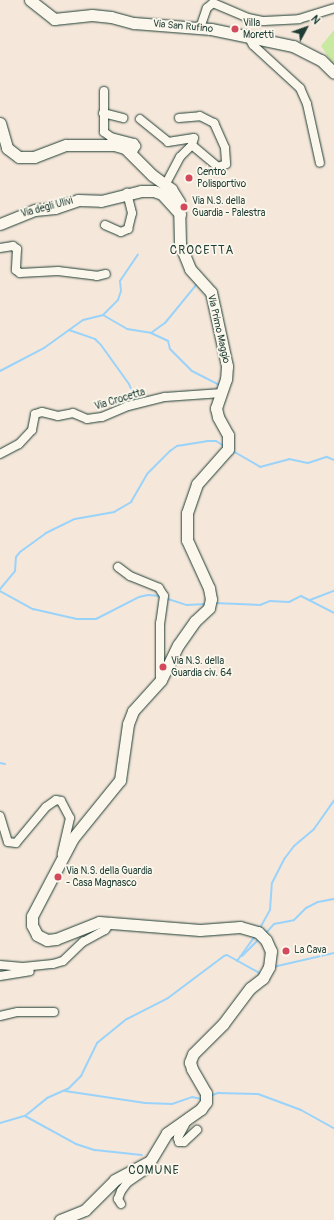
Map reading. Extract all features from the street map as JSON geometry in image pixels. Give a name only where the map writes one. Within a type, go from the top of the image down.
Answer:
[{"type":"main road","name":"Via San Rufino","points":[[30,0],[54,19],[92,15],[134,22],[200,28],[248,36],[305,51],[334,72]]},
{"type":"main road","name":"Via Primo Maggio","points":[[0,123],[7,148],[19,157],[34,157],[66,145],[80,144],[114,145],[132,154],[177,197],[180,215],[180,244],[185,259],[190,269],[211,292],[227,366],[222,393],[216,408],[218,417],[228,435],[228,449],[197,484],[187,513],[187,540],[209,588],[211,599],[209,608],[195,621],[178,645],[160,681]]},
{"type":"main road","name":"Via degli Ulivi","points":[[0,224],[35,210],[55,208],[78,200],[101,201],[127,193],[149,190],[158,192],[173,204],[180,215]]},
{"type":"main road","points":[[60,1220],[85,1210],[116,1180],[150,1161],[167,1133],[202,1109],[206,1102],[203,1087],[190,1062],[192,1054],[223,1024],[250,988],[263,978],[270,961],[269,944],[262,935],[249,928],[200,930],[111,922],[89,925],[56,939],[48,940],[37,935],[32,925],[32,916],[73,838],[120,780],[129,718],[140,701],[160,681]]},
{"type":"street","points":[[200,28],[207,8],[213,3],[248,18],[264,21],[293,20],[334,8]]},
{"type":"street","points":[[248,36],[253,45],[300,88],[307,104],[320,163]]},
{"type":"street","points":[[104,91],[104,132],[111,137],[134,143],[136,146],[132,154]]},
{"type":"street","points":[[103,113],[123,118]]},
{"type":"street","points":[[179,118],[200,116],[214,123],[225,148],[226,164],[218,168],[192,145]]},
{"type":"street","points":[[140,118],[165,141],[173,143],[194,138],[192,145],[180,157],[165,185]]},
{"type":"street","points":[[105,225],[121,232],[128,229],[132,213],[127,193]]},
{"type":"street","points":[[0,248],[13,246],[17,249],[16,270],[20,273],[58,271],[97,276],[106,274]]},
{"type":"street","name":"Via Crocetta","points":[[0,454],[19,444],[32,430],[35,414],[42,412],[58,416],[73,413],[87,419],[102,417],[128,406],[165,396],[222,393]]},
{"type":"street","points":[[118,566],[130,576],[159,588],[164,596],[160,623],[160,681]]},
{"type":"street","points":[[0,816],[8,842],[16,844],[46,807],[56,800],[61,801],[70,818],[62,851],[62,858]]},
{"type":"street","points":[[0,976],[53,967],[63,961],[83,942],[105,930],[111,922]]},
{"type":"street","points":[[0,965],[23,967],[63,961]]},
{"type":"street","points":[[0,1016],[18,1012],[54,1012]]},
{"type":"street","points":[[189,1117],[178,1138],[179,1142],[184,1142],[197,1130]]},
{"type":"street","points":[[121,1204],[118,1199],[127,1183],[150,1166],[150,1161]]},
{"type":"green space","points":[[334,30],[334,66],[321,46]]},
{"type":"waterway","points":[[103,315],[118,300],[121,291],[120,281],[138,254]]},
{"type":"waterway","points":[[151,333],[165,323],[196,285]]},
{"type":"waterway","points":[[0,371],[44,348],[83,320],[103,315],[127,329],[151,333],[168,341],[170,349],[192,371],[219,385]]},
{"type":"waterway","points":[[69,330],[95,339],[101,345],[129,384],[136,401]]},
{"type":"waterway","points":[[0,589],[15,571],[16,557],[20,552],[46,533],[75,519],[114,512],[131,502],[147,474],[177,446],[207,441],[216,441],[224,446]]},
{"type":"waterway","points":[[231,450],[260,467],[289,459],[308,463],[327,457],[334,460]]},
{"type":"waterway","points":[[0,591],[33,609],[77,619],[96,619],[139,597],[148,595],[161,596]]},
{"type":"waterway","points":[[310,600],[334,591]]},
{"type":"waterway","points":[[214,603],[260,605],[270,601],[289,602],[301,596],[334,613]]},
{"type":"waterway","points":[[165,598],[187,605],[206,604]]},
{"type":"waterway","points":[[0,763],[5,764]]},
{"type":"waterway","points":[[260,928],[270,910],[272,883],[285,858],[294,846],[314,829],[334,800]]},
{"type":"waterway","points":[[265,934],[274,924],[294,920],[306,908],[318,902],[334,899]]},
{"type":"waterway","points":[[237,961],[256,935]]},
{"type":"waterway","points":[[242,956],[260,938]]},
{"type":"waterway","points":[[273,967],[334,953]]},
{"type":"waterway","points":[[0,1123],[25,1116],[47,1098],[69,1088],[81,1076],[97,1043],[127,1019],[168,998],[224,956],[227,955],[261,974]]},
{"type":"waterway","points":[[65,1091],[145,1103],[172,1104],[192,1097],[202,1099]]},
{"type":"waterway","points":[[210,1096],[218,1093],[258,1094],[301,1110],[334,1128]]},
{"type":"waterway","points":[[25,1116],[76,1144],[95,1150],[142,1155]]},
{"type":"place","name":"Villa Moretti","points":[[235,29]]},
{"type":"place","name":"Centro Polisportivo","points":[[189,178]]},
{"type":"place","name":"Via N.S. della Guardia - Palestra","points":[[184,207]]},
{"type":"place","name":"Via N.S. della Guardia civ. 64","points":[[163,667]]},
{"type":"place","name":"Via N.S. della Guardia - Casa Magnasco","points":[[58,877]]},
{"type":"place","name":"La Cava","points":[[286,951]]},
{"type":"district","name":"CROCETTA","points":[[202,251]]},
{"type":"district","name":"COMUNE","points":[[154,1171]]}]
